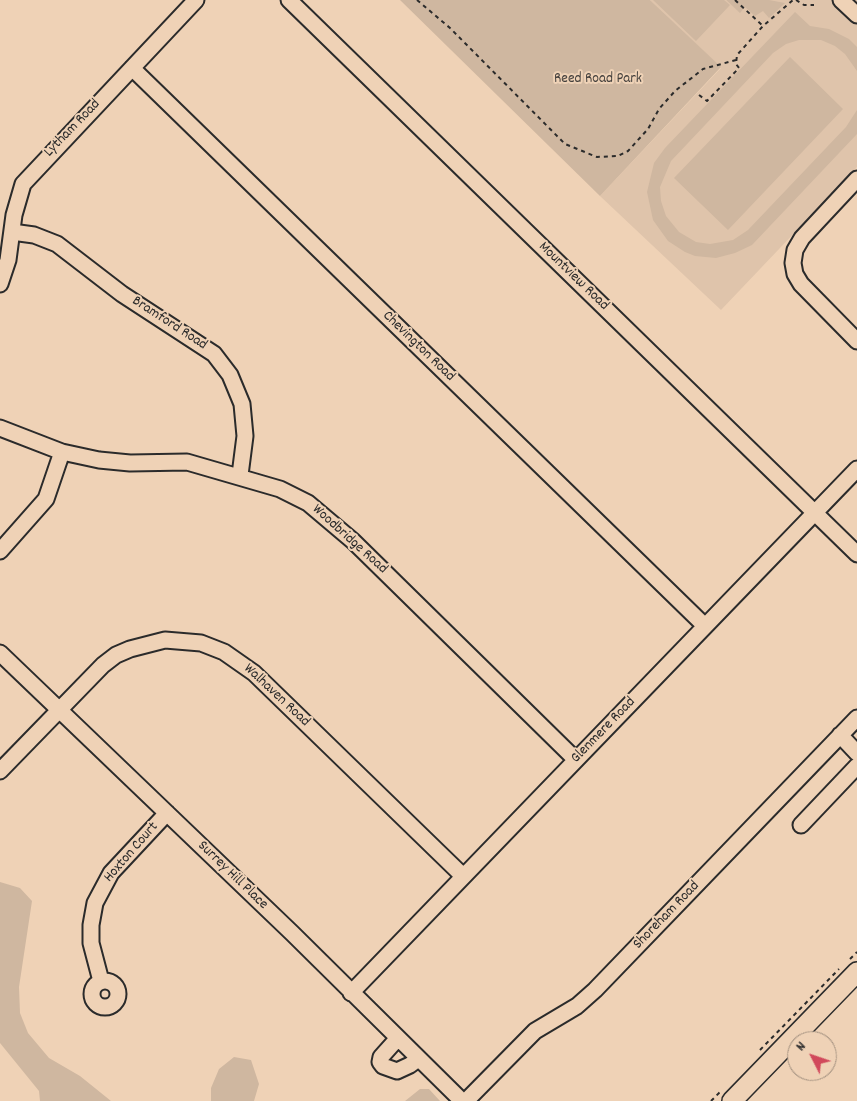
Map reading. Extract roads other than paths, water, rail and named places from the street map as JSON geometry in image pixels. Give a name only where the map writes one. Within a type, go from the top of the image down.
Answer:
[{"type":"main road","points":[[732,1101],[857,972]]},
{"type":"street","name":"Lytham Road","points":[[0,284],[8,260],[14,215],[23,184],[196,0]]},
{"type":"street","name":"Mountview Road","points":[[289,0],[857,554]]},
{"type":"street","points":[[841,0],[857,15]]},
{"type":"street","name":"Chevington Road","points":[[132,68],[705,626]]},
{"type":"street","points":[[857,179],[802,238],[794,250],[793,263],[795,274],[801,284],[857,341]]},
{"type":"street","name":"Bramford Road","points":[[12,232],[34,235],[57,244],[122,294],[214,354],[230,375],[242,404],[245,436],[240,476]]},
{"type":"street","name":"Woodbridge Road","points":[[0,428],[62,452],[99,460],[130,463],[187,462],[240,476],[287,493],[308,503],[331,521],[576,760]]},
{"type":"street","points":[[0,550],[46,499],[62,452]]},
{"type":"street","name":"Glenmere Road","points":[[351,993],[857,469]]},
{"type":"street","name":"Walhaven Road","points":[[0,771],[103,665],[130,649],[165,640],[201,643],[224,652],[254,672],[463,876]]},
{"type":"street","name":"Surrey Hill Place","points":[[0,653],[462,1101]]},
{"type":"street","name":"Shoreham Road","points":[[466,1101],[534,1031],[577,1006],[595,990],[857,718]]},
{"type":"street","points":[[840,735],[857,753]]},
{"type":"street","points":[[801,825],[857,766]]},
{"type":"street","name":"Hoxton Court","points":[[101,981],[91,943],[92,918],[99,892],[111,873],[167,814]]},
{"type":"street","points":[[398,1038],[381,1056],[380,1062],[383,1066],[397,1071],[418,1059]]},
{"type":"park label","name":"Reed Road Park","points":[[598,80]]}]
